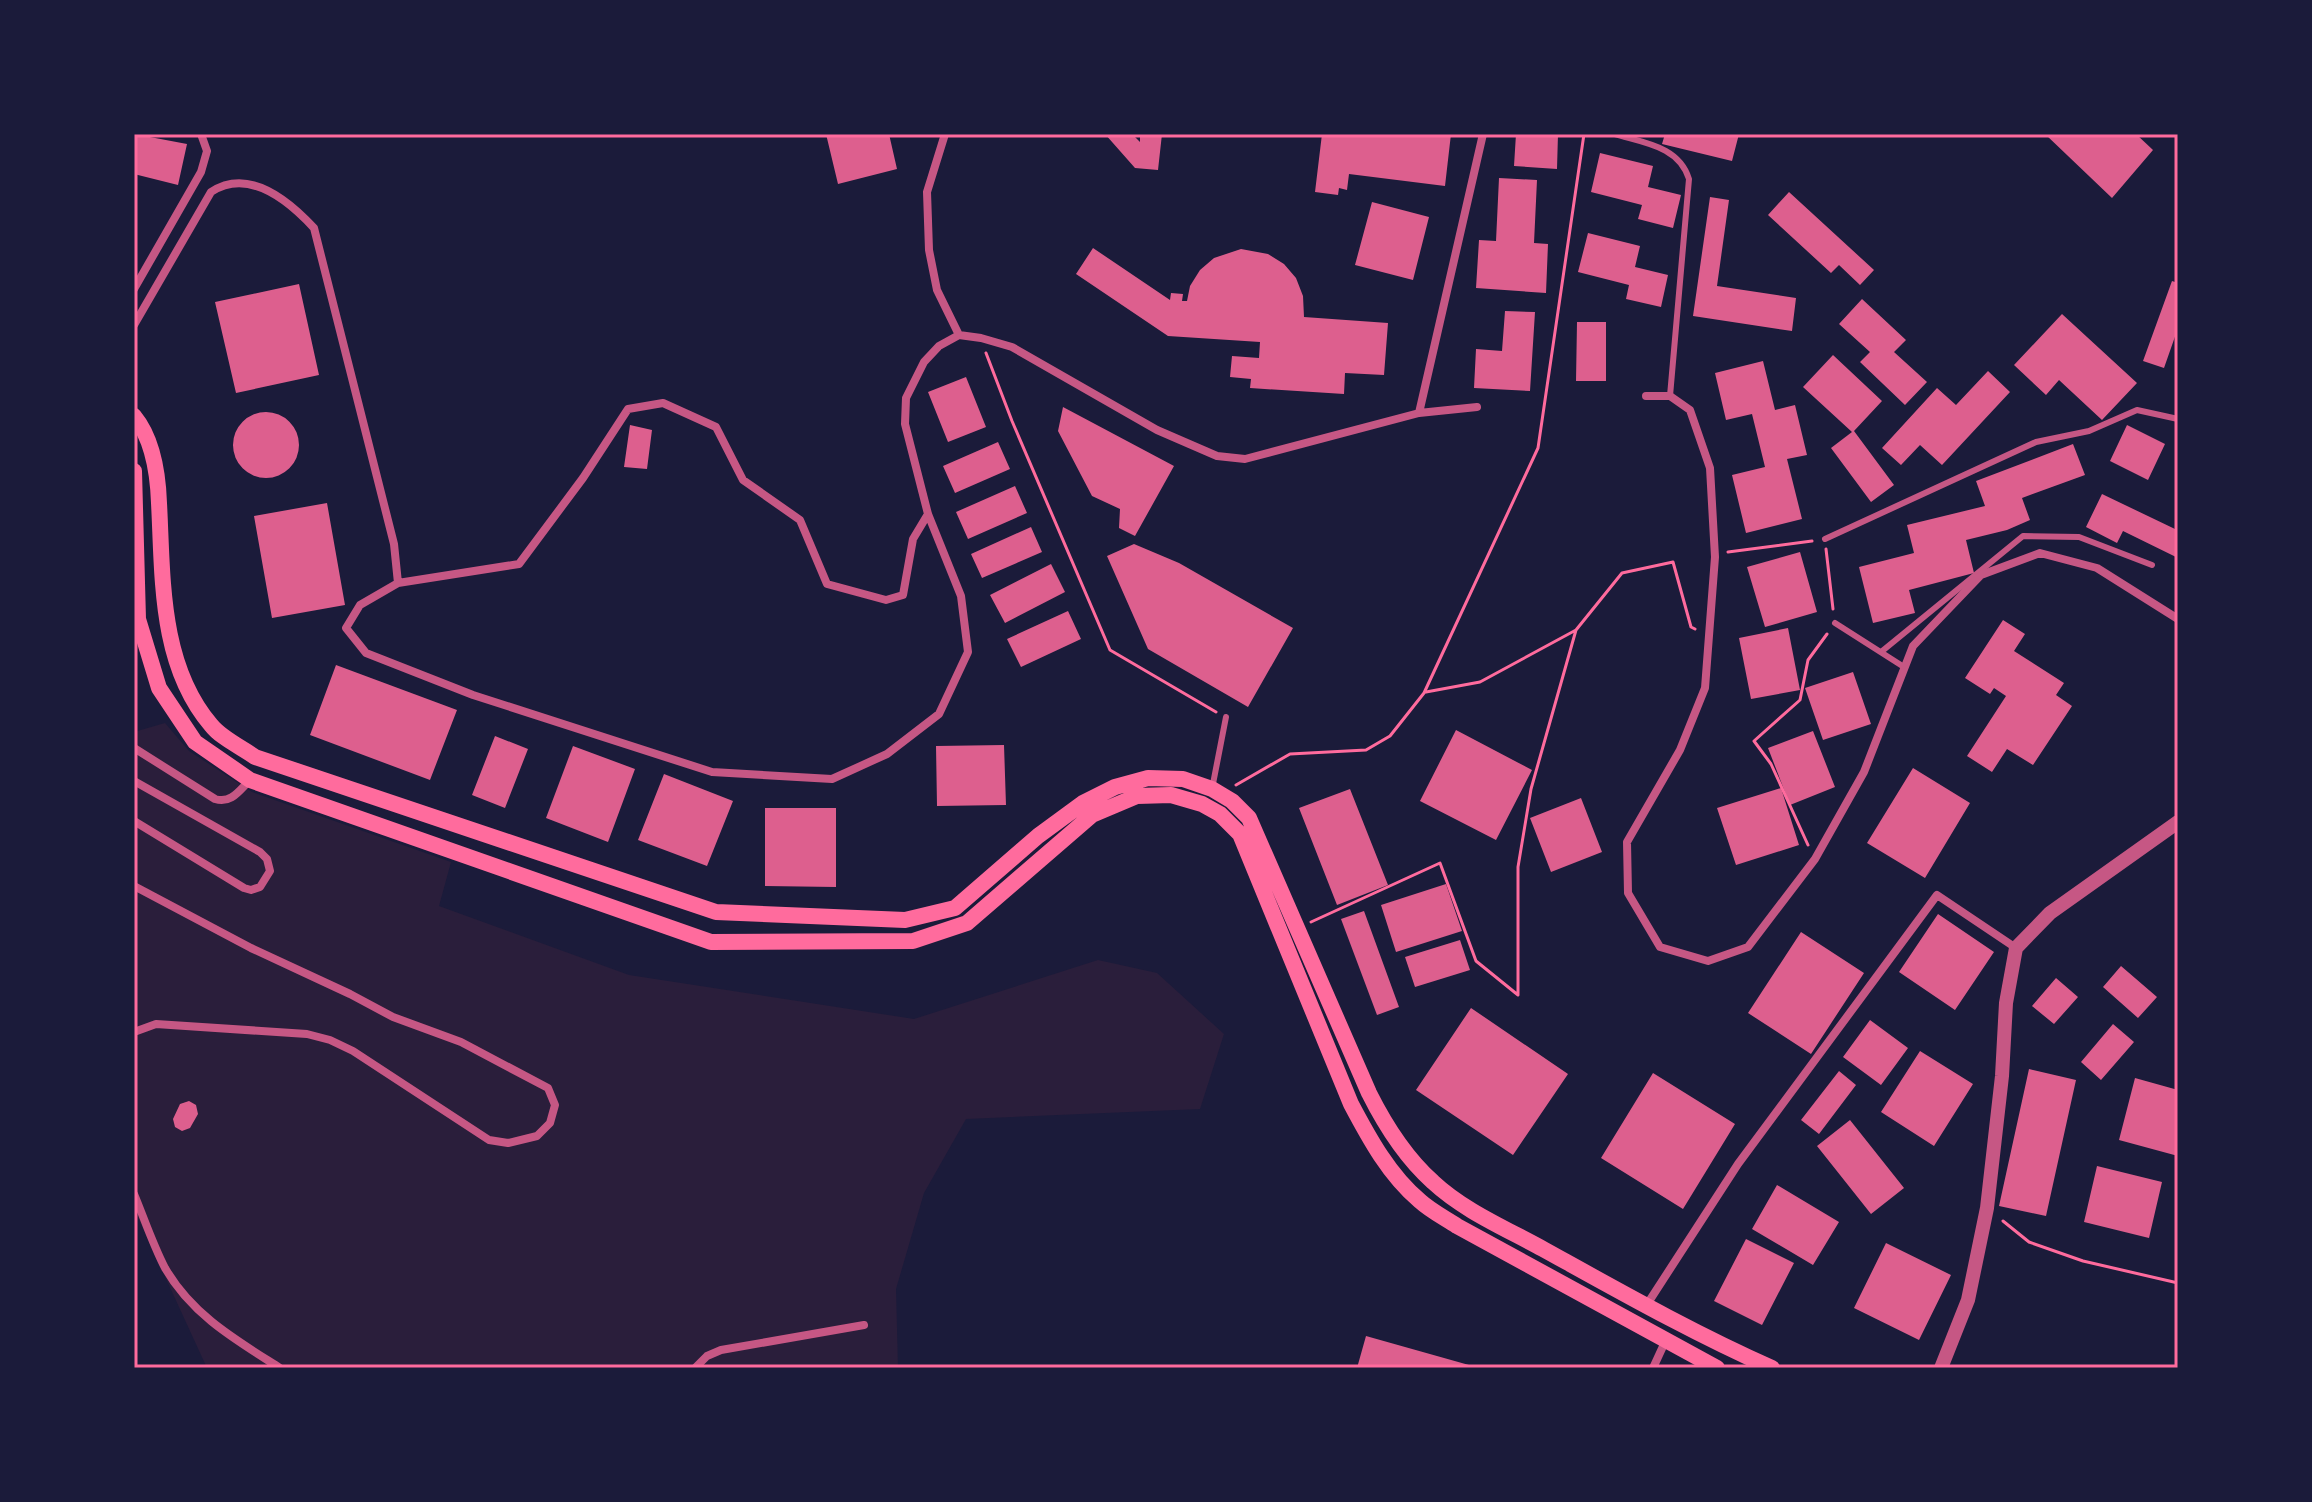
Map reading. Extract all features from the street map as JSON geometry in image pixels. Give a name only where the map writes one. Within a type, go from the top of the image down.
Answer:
[{"type":"main road","points":[[134,416],[142,425],[158,473],[166,621],[185,684],[212,727],[255,757],[716,912],[905,920],[955,908],[1038,836],[1100,793],[1148,778],[1183,779],[1216,791],[1241,808],[1249,818],[1369,1093],[1404,1153],[1435,1184],[1468,1207],[1646,1307],[1772,1368]]},
{"type":"main road","points":[[134,471],[138,619],[159,688],[195,742],[250,780],[711,942],[913,941],[967,923],[1092,815],[1137,796],[1171,795],[1202,804],[1220,814],[1240,834],[1351,1104],[1392,1172],[1420,1201],[1457,1226],[1717,1368]]},
{"type":"street","points":[[134,289],[201,172],[207,151],[201,134]]},
{"type":"street","points":[[945,134],[927,192],[929,250],[937,290],[959,335]]},
{"type":"street","points":[[1419,413],[1483,134]]},
{"type":"street","points":[[134,325],[211,192],[222,184],[257,185],[294,206],[314,228],[394,544],[398,583]]},
{"type":"street","points":[[928,514],[913,539],[903,595],[886,600],[827,584],[800,520],[743,480],[716,427],[663,403],[628,409],[583,478],[519,564],[398,583],[360,605],[346,628],[366,653],[473,695],[712,772],[832,779],[887,754],[939,714],[968,652],[961,596],[928,514],[905,424],[906,398],[924,362],[939,346],[959,335],[1012,347],[1157,430],[1230,459],[1245,459],[1419,413],[1477,407]]},
{"type":"street","points":[[1646,396],[1670,396],[1690,410],[1710,468],[1715,554],[1705,688],[1680,750],[1627,842],[1628,893],[1660,947],[1708,961],[1748,947],[1815,859],[1864,772],[1913,646],[1981,575],[2040,553],[2097,568],[2178,619]]},
{"type":"street","points":[[134,748],[224,802],[250,780]]},
{"type":"street","points":[[134,781],[260,852],[267,859],[270,871],[260,887],[251,890],[244,888],[134,821]]},
{"type":"street","points":[[1941,1368],[1968,1300],[1987,1208],[2002,1076],[2006,1003],[2016,948],[2050,913],[2178,822]]},
{"type":"street","points":[[134,886],[251,948],[393,1017],[461,1042],[548,1088],[555,1105],[550,1123],[537,1136],[508,1143],[489,1140],[353,1051],[330,1040],[307,1034],[156,1024],[134,1032]]},
{"type":"street","points":[[1646,1307],[1738,1164],[1937,895],[2016,948]]},
{"type":"street","points":[[134,1194],[165,1267],[190,1302],[222,1332],[280,1368]]},
{"type":"street","points":[[695,1368],[707,1356],[721,1350],[864,1325]]},
{"type":"street","points":[[1653,1368],[1665,1342]]},
{"type":"lane","points":[[1614,134],[1674,154],[1685,164],[1689,179],[1670,396]]},
{"type":"lane","points":[[1825,539],[2036,442],[2089,431],[2137,410],[2178,419]]},
{"type":"lane","points":[[1881,652],[2023,536],[2079,537],[2152,565]]},
{"type":"lane","points":[[1835,623],[1904,667]]},
{"type":"lane","points":[[1216,791],[1226,717]]},
{"type":"path","points":[[1216,791],[1290,754],[1366,750],[1390,736],[1424,693],[1538,448],[1584,134]]},
{"type":"path","points":[[981,338],[1012,421],[1110,650],[1226,717]]},
{"type":"path","points":[[1715,554],[1825,539],[1835,623],[1808,660],[1800,700],[1754,741],[1771,764],[1815,859]]},
{"type":"path","points":[[1424,693],[1480,682],[1576,630],[1622,573],[1673,562],[1691,627],[1709,636]]},
{"type":"path","points":[[1298,928],[1440,863],[1476,961],[1518,995],[1518,867],[1531,789],[1576,630]]},
{"type":"path","points":[[1987,1208],[2029,1242],[2083,1261],[2178,1283]]},
{"type":"shaded area","points":[[165,723],[189,751],[252,792],[451,862],[439,906],[629,975],[914,1019],[1098,960],[1157,973],[1224,1034],[1200,1109],[966,1119],[924,1193],[896,1289],[898,1368],[207,1368],[134,1209],[134,732]]},
{"type":"building","points":[[134,134],[187,144],[178,185],[134,174]]},
{"type":"building","points":[[826,134],[889,134],[897,169],[838,184]]},
{"type":"building","points":[[1105,134],[1132,134],[1140,142],[1140,134],[1162,134],[1158,170],[1135,168]]},
{"type":"building","points":[[1322,134],[1451,134],[1445,186],[1349,174],[1347,190],[1339,188],[1338,195],[1315,192]]},
{"type":"building","points":[[1516,134],[1558,134],[1557,169],[1514,166]]},
{"type":"building","points":[[1665,134],[1739,134],[1732,161],[1662,144]]},
{"type":"building","points":[[2045,134],[2136,134],[2153,150],[2112,198]]},
{"type":"building","points":[[1600,153],[1653,166],[1648,187],[1681,195],[1673,228],[1638,219],[1642,205],[1591,192]]},
{"type":"building","points":[[1499,178],[1537,180],[1534,243],[1548,244],[1546,293],[1476,288],[1479,240],[1496,241]]},
{"type":"building","points":[[1789,192],[1874,270],[1860,285],[1839,265],[1831,273],[1768,215]]},
{"type":"building","points":[[1710,197],[1729,200],[1717,286],[1796,298],[1792,331],[1693,316]]},
{"type":"building","points":[[1372,202],[1429,217],[1413,280],[1355,265]]},
{"type":"building","points":[[1588,233],[1640,246],[1635,267],[1668,275],[1661,307],[1626,299],[1629,285],[1578,272]]},
{"type":"building","points":[[1093,248],[1170,300],[1171,293],[1183,294],[1182,301],[1187,301],[1190,286],[1200,270],[1214,258],[1241,249],[1268,254],[1284,264],[1296,278],[1303,296],[1304,317],[1388,323],[1384,375],[1345,373],[1344,394],[1250,388],[1251,379],[1230,377],[1232,356],[1259,358],[1260,342],[1168,336],[1076,274]]},
{"type":"building","points":[[2172,281],[2178,283],[2178,328],[2164,368],[2143,361]]},
{"type":"building","points":[[299,284],[319,375],[236,393],[215,302]]},
{"type":"building","points":[[1862,299],[1906,340],[1894,352],[1927,382],[1905,405],[1860,362],[1870,352],[1839,324]]},
{"type":"building","points":[[1505,311],[1535,312],[1530,391],[1474,388],[1476,349],[1502,351]]},
{"type":"building","points":[[2062,314],[2137,383],[2102,420],[2059,380],[2046,395],[2014,365]]},
{"type":"building","points":[[1577,322],[1606,322],[1606,381],[1576,381]]},
{"type":"building","points":[[1833,355],[1882,401],[1854,431],[1894,485],[1871,502],[1831,448],[1852,432],[1803,387]]},
{"type":"building","points":[[1763,361],[1775,410],[1795,405],[1807,455],[1787,459],[1802,519],[1746,533],[1732,475],[1765,467],[1752,414],[1726,420],[1715,373]]},
{"type":"building","points":[[1988,371],[2010,392],[1942,465],[1920,445],[1901,465],[1882,448],[1937,388],[1956,405]]},
{"type":"building","points":[[966,377],[986,427],[948,442],[928,392]]},
{"type":"building","points":[[1063,407],[1174,466],[1135,536],[1119,528],[1120,509],[1092,496],[1058,431]]},
{"type":"building","points":[[266,412],[279,415],[289,422],[296,432],[299,445],[296,458],[289,468],[279,475],[266,478],[253,475],[243,468],[236,458],[233,445],[236,432],[243,422],[253,415]]},
{"type":"building","points":[[630,425],[652,430],[647,469],[624,467]]},
{"type":"building","points":[[2127,425],[2165,444],[2148,480],[2110,461]]},
{"type":"building","points":[[998,442],[1010,469],[955,493],[943,466]]},
{"type":"building","points":[[2073,444],[2085,475],[2022,498],[2030,520],[2007,530],[1966,540],[1974,573],[1909,590],[1915,613],[1873,623],[1859,567],[1914,553],[1907,525],[1985,506],[1976,481]]},
{"type":"building","points":[[1015,486],[1027,513],[968,539],[956,512]]},
{"type":"building","points":[[2102,494],[2175,529],[2178,524],[2178,558],[2123,531],[2117,543],[2086,527]]},
{"type":"building","points":[[327,503],[345,605],[272,618],[254,516]]},
{"type":"building","points":[[1031,527],[1042,552],[982,578],[971,554]]},
{"type":"building","points":[[1134,544],[1179,563],[1293,628],[1248,707],[1148,649],[1107,556]]},
{"type":"building","points":[[1800,552],[1817,612],[1765,627],[1747,567]]},
{"type":"building","points":[[1051,564],[1065,592],[1005,623],[990,595]]},
{"type":"building","points":[[1068,611],[1081,639],[1021,667],[1007,639]]},
{"type":"building","points":[[2003,620],[2025,634],[2014,651],[2064,683],[2056,695],[2072,706],[2033,765],[2007,749],[1992,772],[1967,756],[2006,696],[1994,688],[1990,694],[1965,678]]},
{"type":"building","points":[[1788,628],[1800,690],[1751,699],[1739,638]]},
{"type":"building","points":[[336,665],[457,710],[430,780],[310,735]]},
{"type":"building","points":[[1853,672],[1871,724],[1823,740],[1805,688]]},
{"type":"building","points":[[1456,730],[1532,770],[1496,840],[1420,801]]},
{"type":"building","points":[[1813,731],[1835,787],[1790,805],[1768,748]]},
{"type":"building","points":[[495,736],[528,749],[505,808],[472,795]]},
{"type":"building","points":[[1004,745],[1006,805],[937,806],[936,746]]},
{"type":"building","points":[[573,746],[635,769],[608,842],[546,818]]},
{"type":"building","points":[[1913,768],[1970,803],[1925,878],[1867,843]]},
{"type":"building","points":[[664,774],[733,801],[707,866],[638,840]]},
{"type":"building","points":[[1781,788],[1799,845],[1736,865],[1717,808]]},
{"type":"building","points":[[1350,789],[1388,885],[1337,905],[1299,808]]},
{"type":"building","points":[[1581,798],[1602,852],[1551,872],[1530,818]]},
{"type":"building","points":[[765,808],[836,808],[836,887],[765,886]]},
{"type":"building","points":[[1446,884],[1462,931],[1396,952],[1381,905]]},
{"type":"building","points":[[1364,911],[1399,1007],[1377,1015],[1341,919]]},
{"type":"building","points":[[1938,914],[1994,952],[1955,1010],[1899,972]]},
{"type":"building","points":[[1801,932],[1864,973],[1811,1054],[1748,1013]]},
{"type":"building","points":[[1460,940],[1470,970],[1415,987],[1405,957]]},
{"type":"building","points":[[2121,966],[2157,997],[2138,1018],[2103,987]]},
{"type":"building","points":[[2056,978],[2078,997],[2054,1024],[2032,1006]]},
{"type":"building","points":[[1471,1008],[1568,1074],[1513,1155],[1416,1090]]},
{"type":"building","points":[[1870,1020],[1908,1048],[1881,1085],[1843,1057]]},
{"type":"building","points":[[2113,1024],[2134,1042],[2101,1080],[2081,1062]]},
{"type":"building","points":[[1920,1051],[1973,1084],[1934,1146],[1881,1112]]},
{"type":"building","points":[[2029,1069],[2076,1080],[2046,1216],[1999,1206]]},
{"type":"building","points":[[1839,1071],[1856,1085],[1819,1134],[1801,1120]]},
{"type":"building","points":[[1653,1073],[1735,1124],[1683,1209],[1601,1158]]},
{"type":"building","points":[[2135,1078],[2178,1090],[2178,1156],[2119,1140]]},
{"type":"building","points":[[189,1101],[196,1105],[198,1114],[190,1128],[182,1131],[175,1127],[173,1119],[180,1104]]},
{"type":"building","points":[[1850,1120],[1904,1188],[1871,1214],[1817,1146]]},
{"type":"building","points":[[2097,1166],[2162,1182],[2149,1238],[2084,1222]]},
{"type":"building","points":[[1777,1185],[1839,1222],[1813,1265],[1752,1229]]},
{"type":"building","points":[[1746,1239],[1794,1263],[1762,1325],[1714,1301]]},
{"type":"building","points":[[1886,1243],[1951,1275],[1919,1340],[1854,1308]]},
{"type":"building","points":[[1366,1336],[1476,1367],[1476,1368],[1357,1368]]}]
